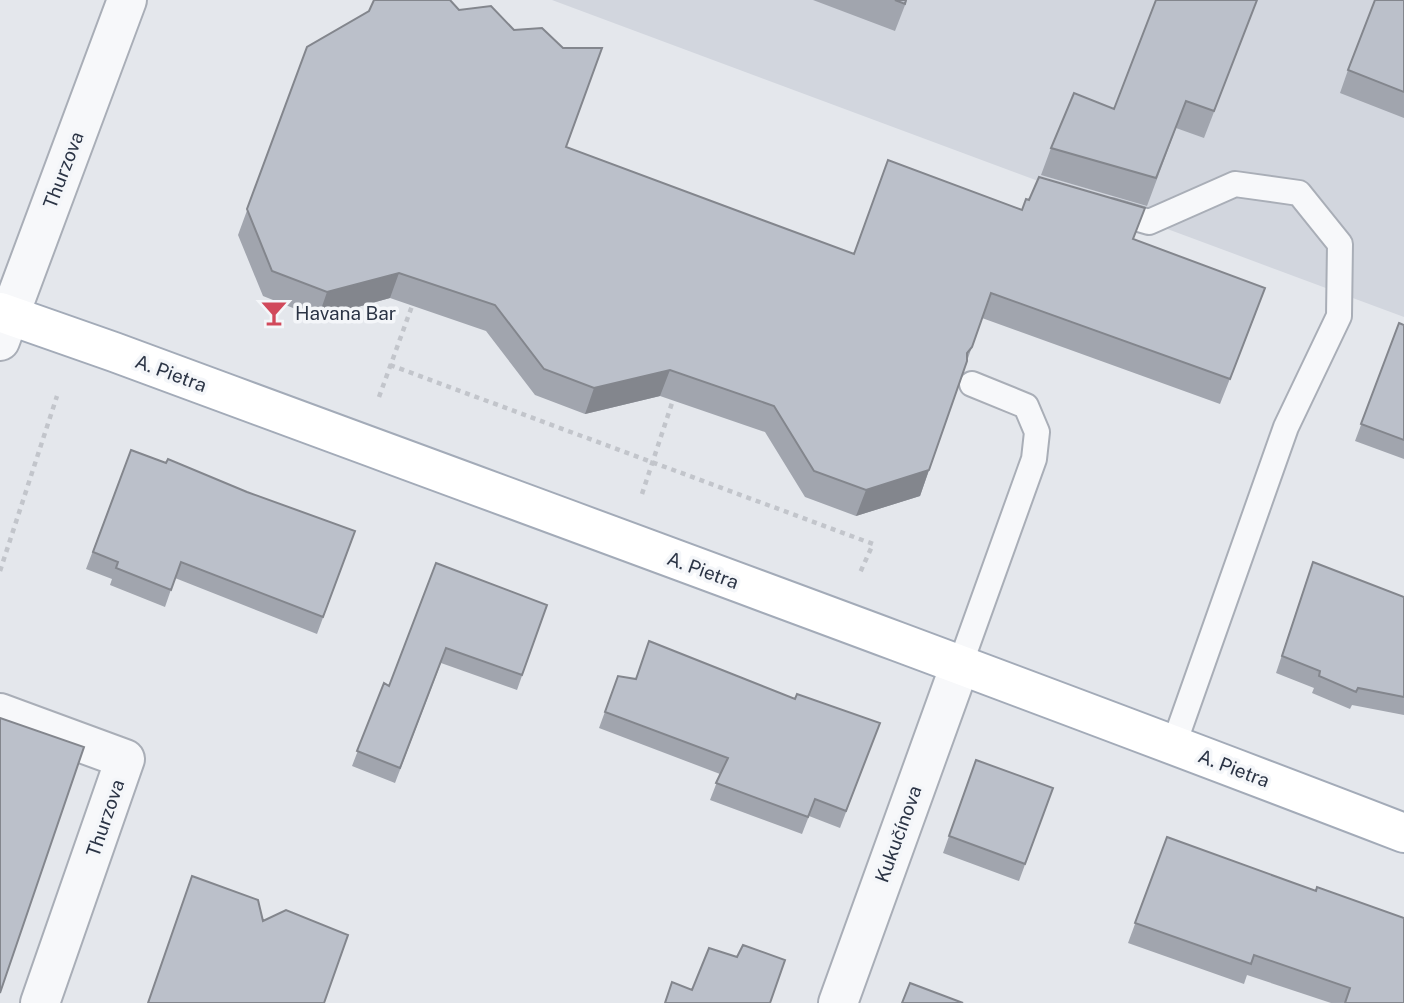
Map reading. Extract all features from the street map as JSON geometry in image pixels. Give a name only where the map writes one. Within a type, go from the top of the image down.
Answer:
[{"type":"main road","name":"A. Pietra","points":[[3,323],[114,352],[1174,744],[1404,833]]},
{"type":"street","name":"Thurzova","points":[[3,323],[127,0]]},
{"type":"street","name":"Kukučínova","points":[[838,1003],[960,665]]},
{"type":"street","name":"Thurzova","points":[[0,713],[125,759],[40,1003]]},
{"type":"lane","points":[[1086,204],[1149,222],[1235,184],[1299,193],[1340,244],[1339,316],[1286,427],[1174,744]]},
{"type":"lane","points":[[960,665],[1034,459],[1037,432],[1026,406],[972,384]]},
{"type":"path","points":[[379,397],[412,306]]},
{"type":"path","points":[[390,365],[873,544],[859,575]]},
{"type":"path","points":[[0,571],[57,396]]},
{"type":"path","points":[[642,494],[673,400]]},
{"type":"shaded area","points":[[552,0],[1404,0],[1404,317]]},
{"type":"building","points":[[374,0],[450,0],[459,10],[491,6],[514,30],[542,28],[563,48],[602,48],[566,147],[854,254],[888,160],[1022,210],[1039,177],[1145,208],[1133,239],[1265,288],[1230,379],[991,293],[972,347],[967,353],[967,361],[929,470],[866,490],[814,471],[774,406],[670,370],[594,388],[544,369],[495,305],[399,273],[327,292],[272,271],[247,209],[307,47],[369,11]]},
{"type":"building","points":[[1156,0],[1257,0],[1214,111],[1186,101],[1156,178],[1051,148],[1074,93],[1114,109]]},
{"type":"building","points":[[1375,0],[1404,0],[1404,92],[1348,70]]},
{"type":"building","points":[[1399,323],[1404,325],[1404,440],[1361,424]]},
{"type":"building","points":[[131,450],[166,463],[168,459],[247,492],[355,531],[323,617],[181,562],[171,590],[116,568],[118,562],[93,552]]},
{"type":"building","points":[[1313,562],[1404,597],[1404,697],[1358,688],[1356,692],[1319,676],[1320,671],[1282,656]]},
{"type":"building","points":[[436,563],[547,605],[522,675],[446,648],[400,768],[357,751],[384,683],[389,686]]},
{"type":"building","points":[[649,641],[795,699],[797,694],[880,723],[846,811],[815,799],[808,817],[716,783],[728,758],[605,712],[618,676],[636,679]]},
{"type":"building","points":[[0,718],[84,747],[0,993]]},
{"type":"building","points":[[976,760],[1053,788],[1025,864],[949,836]]},
{"type":"building","points":[[1167,837],[1316,891],[1317,887],[1404,918],[1404,1003],[1345,1003],[1350,988],[1254,955],[1251,964],[1135,923]]},
{"type":"building","points":[[192,876],[258,900],[263,921],[286,910],[348,935],[324,1003],[148,1003]]},
{"type":"building","points":[[743,945],[785,960],[770,1003],[665,1003],[672,982],[692,990],[709,948],[737,957]]},
{"type":"building","points":[[910,983],[963,1003],[902,1003]]},
{"type":"place","name":"Havana Bar","points":[[274,313]]}]
